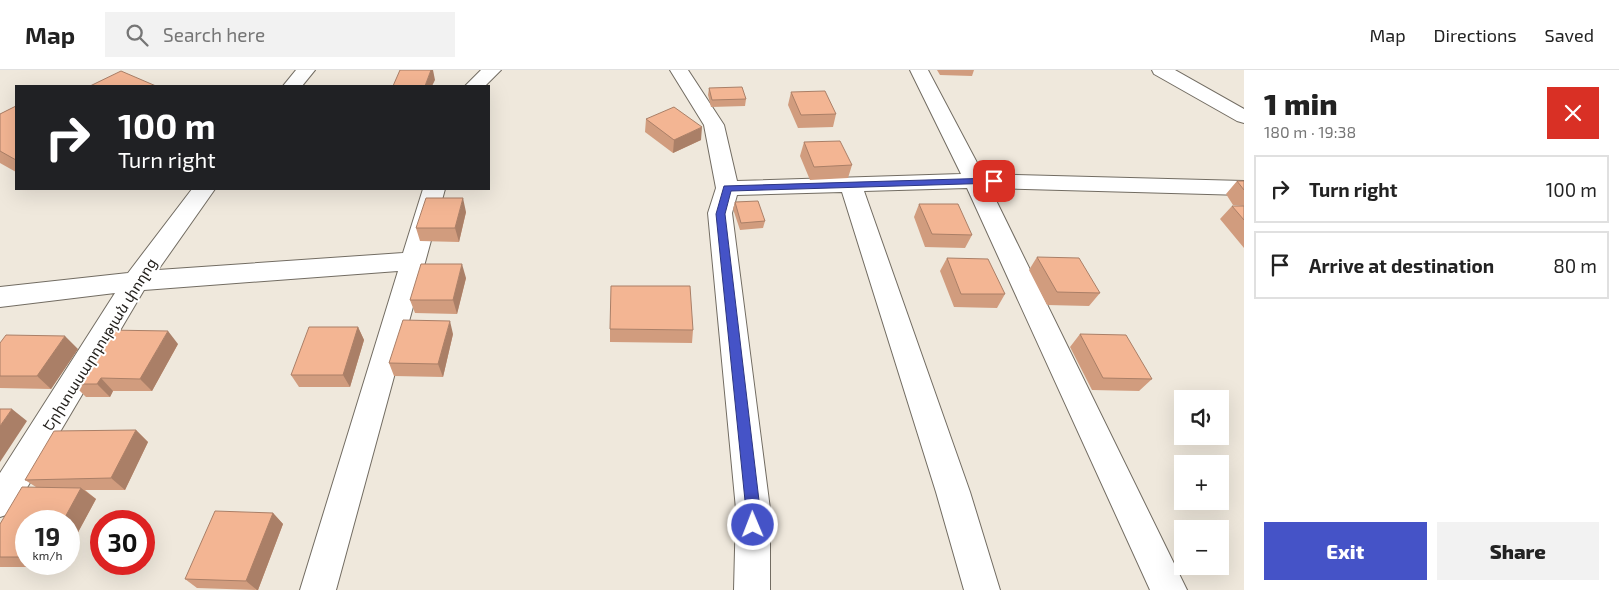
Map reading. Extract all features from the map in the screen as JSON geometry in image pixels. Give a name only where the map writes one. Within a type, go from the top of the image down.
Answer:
[{"type":"street","points":[[293,85],[306,70]]},
{"type":"street","points":[[475,85],[492,70]]},
{"type":"street","points":[[679,70],[714,125],[727,188],[720,214],[753,509],[752,590]]},
{"type":"street","points":[[919,70],[975,181],[1169,590]]},
{"type":"street","points":[[1161,70],[1244,117]]},
{"type":"street","points":[[727,188],[975,181],[1244,188]]},
{"type":"street","points":[[851,186],[953,492],[982,590]]},
{"type":"street","name":"Երիտասարդության փողոց","points":[[0,502],[136,281],[203,190]]},
{"type":"street","points":[[318,590],[434,190]]},
{"type":"street","points":[[0,297],[136,281],[412,261]]},
{"type":"building","points":[[400,70],[431,70],[425,85],[393,85]]},
{"type":"building","points":[[121,71],[154,85],[92,85]]},
{"type":"building","points":[[742,87],[746,99],[712,100],[709,88]]},
{"type":"building","points":[[825,91],[836,114],[801,115],[791,92]]},
{"type":"building","points":[[15,106],[15,159],[0,151],[0,114]]},
{"type":"building","points":[[674,107],[702,127],[674,140],[646,119]]},
{"type":"building","points":[[840,141],[852,165],[814,167],[804,142]]},
{"type":"building","points":[[1237,181],[1244,181],[1244,190]]},
{"type":"building","points":[[426,198],[463,198],[455,228],[416,228]]},
{"type":"building","points":[[758,201],[765,221],[741,223],[735,202]]},
{"type":"building","points":[[919,204],[958,204],[972,235],[932,234]]},
{"type":"building","points":[[1232,206],[1244,206],[1244,220]]},
{"type":"building","points":[[1037,257],[1079,258],[1100,293],[1057,292]]},
{"type":"building","points":[[947,258],[988,259],[1005,294],[961,294]]},
{"type":"building","points":[[421,264],[462,264],[453,300],[410,300]]},
{"type":"building","points":[[611,286],[690,286],[693,330],[610,329]]},
{"type":"building","points":[[403,320],[450,321],[438,364],[389,363]]},
{"type":"building","points":[[309,327],[358,327],[343,375],[291,375]]},
{"type":"building","points":[[108,330],[168,331],[140,379],[101,378],[97,384],[73,384]]},
{"type":"building","points":[[1080,334],[1126,335],[1152,379],[1103,378]]},
{"type":"building","points":[[6,335],[65,336],[37,376],[0,376],[0,343]]},
{"type":"building","points":[[0,409],[12,409],[0,426]]},
{"type":"building","points":[[136,430],[111,478],[25,480],[54,431]]},
{"type":"building","points":[[22,487],[81,488],[69,510],[15,510],[15,557],[0,557],[0,524]]},
{"type":"building","points":[[215,511],[273,513],[246,581],[185,579]]},
{"type":"route","points":[[753,525],[753,509],[720,214],[727,188],[994,181]]}]
